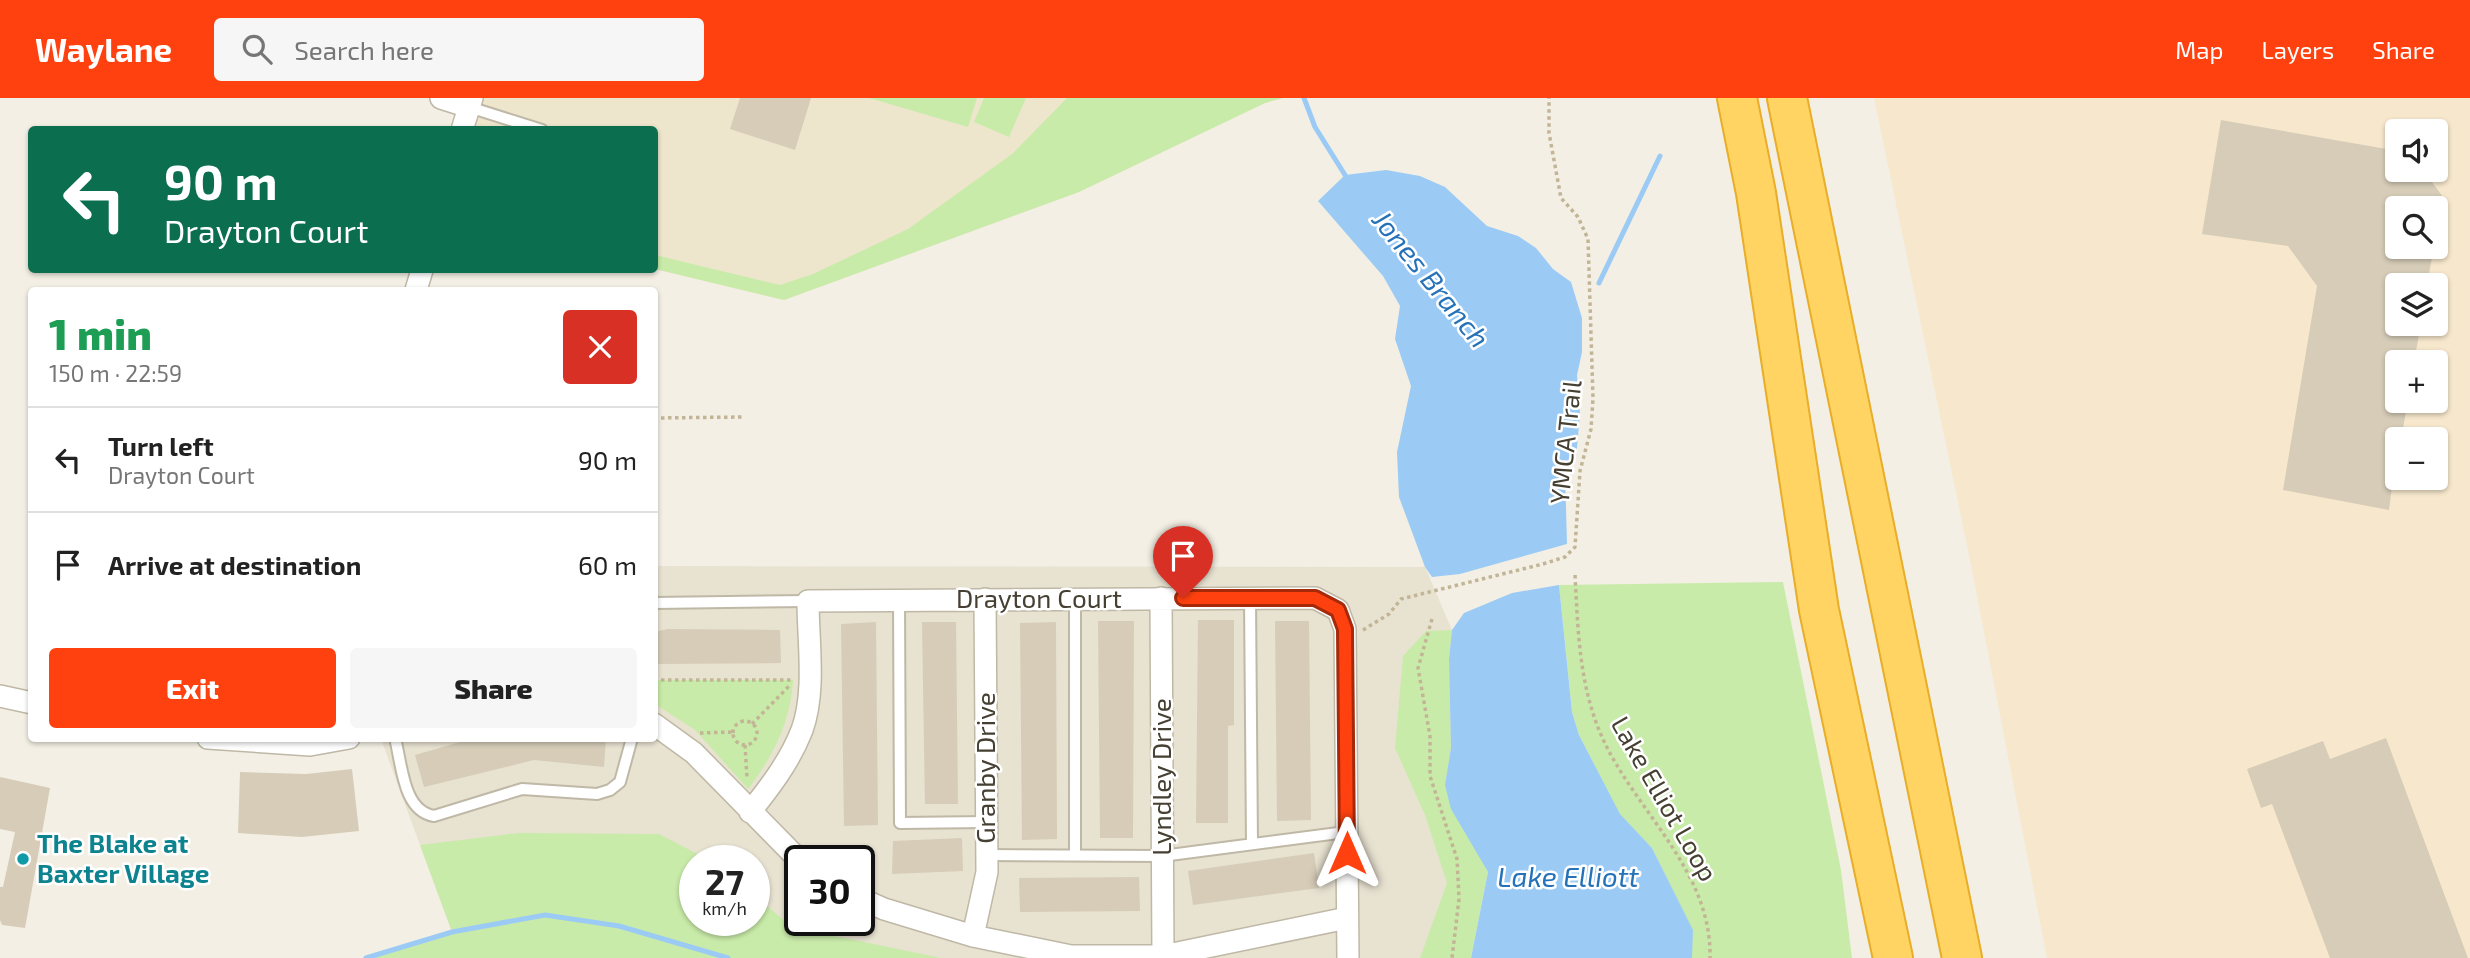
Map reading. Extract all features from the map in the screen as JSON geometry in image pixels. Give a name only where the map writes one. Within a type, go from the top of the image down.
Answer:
[{"type":"highway","points":[[1737,98],[1756,193],[1819,610],[1893,958]]},
{"type":"highway","points":[[1787,98],[1962,958]]},
{"type":"street","points":[[441,98],[470,102],[463,126]]},
{"type":"street","name":"Lyndley Drive","points":[[1161,598],[1163,956]]},
{"type":"street","name":"Drayton Court","points":[[808,601],[1315,598],[1338,610],[1345,638],[1348,958]]},
{"type":"street","name":"Granby Drive","points":[[973,936],[987,872],[985,599]]},
{"type":"street","points":[[750,812],[777,778],[802,729],[808,697],[808,601]]},
{"type":"street","points":[[0,696],[28,702]]},
{"type":"street","points":[[658,727],[694,753],[784,845]]},
{"type":"street","points":[[252,742],[306,742]]},
{"type":"street","points":[[875,905],[973,936],[1071,956],[1163,956],[1347,918]]},
{"type":"lane","points":[[470,102],[532,126]]},
{"type":"lane","points":[[1250,598],[1252,844]]},
{"type":"lane","points":[[899,599],[900,823],[987,822]]},
{"type":"lane","points":[[1075,599],[1075,855]]},
{"type":"lane","points":[[658,603],[808,601]]},
{"type":"lane","points":[[396,742],[412,804],[421,814],[434,816],[522,789],[597,794],[610,790],[620,782],[631,742]]},
{"type":"lane","points":[[987,855],[1162,856],[1346,832]]},
{"type":"path","name":"YMCA Trail","points":[[1345,638],[1389,614],[1401,599],[1543,564],[1565,556],[1575,547],[1580,471],[1591,429],[1593,398],[1588,239],[1578,217],[1561,198],[1549,133],[1549,98]]},
{"type":"path","points":[[658,418],[743,417]]},
{"type":"path","name":"Lake Elliot Loop","points":[[1575,575],[1580,653],[1587,697],[1615,761],[1663,830],[1700,901],[1710,938],[1710,958]]},
{"type":"path","points":[[1432,619],[1418,668],[1430,736],[1430,776],[1457,859],[1459,899],[1452,958]]},
{"type":"path","points":[[658,680],[800,680]]},
{"type":"path","points":[[752,724],[793,682]]},
{"type":"path","points":[[698,734],[733,732],[741,722],[752,724]]},
{"type":"path","points":[[745,746],[757,738],[752,724]]},
{"type":"path","points":[[733,732],[736,742],[745,746]]},
{"type":"path","points":[[745,746],[748,789]]},
{"type":"shaded area","points":[[472,98],[1283,98],[1265,103],[1079,192],[784,300],[658,270],[658,126],[463,126]]},
{"type":"shaded area","points":[[1874,98],[2470,98],[2470,958],[2047,958],[1971,565]]},
{"type":"shaded area","points":[[658,566],[1425,567],[1452,630],[1449,659],[1471,958],[366,958],[452,932],[382,742],[658,742]]},
{"type":"green space","points":[[869,98],[977,98],[968,127]]},
{"type":"green space","points":[[984,98],[1026,98],[1009,137],[974,122]]},
{"type":"green space","points":[[1067,98],[1283,98],[1265,103],[1079,192],[784,300],[658,270],[658,256],[780,285],[813,274],[908,229],[1012,154]]},
{"type":"green space","points":[[1783,582],[1841,870],[1852,958],[1692,958],[1692,930],[1652,848],[1620,815],[1579,735],[1572,712],[1559,585]]},
{"type":"green space","points":[[1452,630],[1449,659],[1451,748],[1445,785],[1488,872],[1471,958],[1420,958],[1447,883],[1425,815],[1395,748],[1403,656],[1426,631]]},
{"type":"green space","points":[[658,680],[793,680],[789,710],[779,738],[748,789],[695,730],[658,706]]},
{"type":"green space","points":[[519,833],[659,834],[680,845],[679,936],[770,936],[770,908],[784,920],[784,936],[835,936],[941,958],[366,958],[452,932],[420,845]]},
{"type":"water","points":[[1386,170],[1420,176],[1445,187],[1487,226],[1518,236],[1536,248],[1553,269],[1571,282],[1582,318],[1582,352],[1577,375],[1580,413],[1577,448],[1565,472],[1567,544],[1460,574],[1432,577],[1425,567],[1399,497],[1397,452],[1411,386],[1395,339],[1400,306],[1383,276],[1318,201],[1345,175]]},
{"type":"water","name":"Lake Elliott","points":[[1559,585],[1572,712],[1579,735],[1620,814],[1652,848],[1693,930],[1692,958],[1471,958],[1488,872],[1451,809],[1445,785],[1451,748],[1449,659],[1452,630],[1464,613],[1512,593]]},
{"type":"building","points":[[740,98],[811,98],[795,150],[730,129]]},
{"type":"building","points":[[2221,120],[2385,149],[2385,182],[2432,182],[2442,196],[2385,196],[2385,259],[2432,259],[2429,273],[2385,273],[2385,336],[2419,336],[2416,350],[2385,350],[2385,413],[2406,413],[2403,427],[2385,427],[2385,490],[2392,490],[2389,510],[2283,490],[2317,286],[2288,246],[2202,234]]},
{"type":"building","points":[[1198,620],[1234,620],[1234,725],[1228,726],[1228,823],[1196,823]]},
{"type":"building","points":[[1098,621],[1134,621],[1133,838],[1100,838]]},
{"type":"building","points":[[1275,621],[1309,621],[1311,820],[1277,821]]},
{"type":"building","points":[[876,622],[878,825],[844,826],[841,624]]},
{"type":"building","points":[[922,622],[956,622],[958,804],[925,804]]},
{"type":"building","points":[[1056,622],[1057,839],[1022,840],[1020,623]]},
{"type":"building","points":[[780,630],[781,663],[658,664],[658,631]]},
{"type":"building","points":[[2386,738],[2468,958],[2330,958],[2272,804],[2261,808],[2247,769],[2323,741],[2330,759]]},
{"type":"building","points":[[460,742],[606,742],[604,767],[534,760],[424,787],[415,755]]},
{"type":"building","points":[[352,769],[359,831],[302,837],[238,833],[240,772],[306,774]]},
{"type":"building","name":"The Blake at Baxter Village","points":[[0,777],[50,788],[25,928],[2,925],[0,920],[0,887],[3,887],[15,832],[0,829]]},
{"type":"building","points":[[962,838],[963,871],[892,874],[893,841]]},
{"type":"building","points":[[1314,853],[1319,888],[1193,905],[1188,871]]},
{"type":"building","points":[[1139,877],[1140,911],[1020,912],[1019,878]]},
{"type":"waterway","name":"Jones Branch","points":[[1304,98],[1315,127],[1345,175]]},
{"type":"waterway","points":[[1599,283],[1660,156]]},
{"type":"waterway","points":[[366,958],[452,932],[545,915],[619,926],[728,958]]},
{"type":"place","name":"The Blake at Baxter Village","points":[[23,859]]},
{"type":"route","points":[[1183,598],[1315,598],[1338,610],[1345,629],[1347,853]]}]
